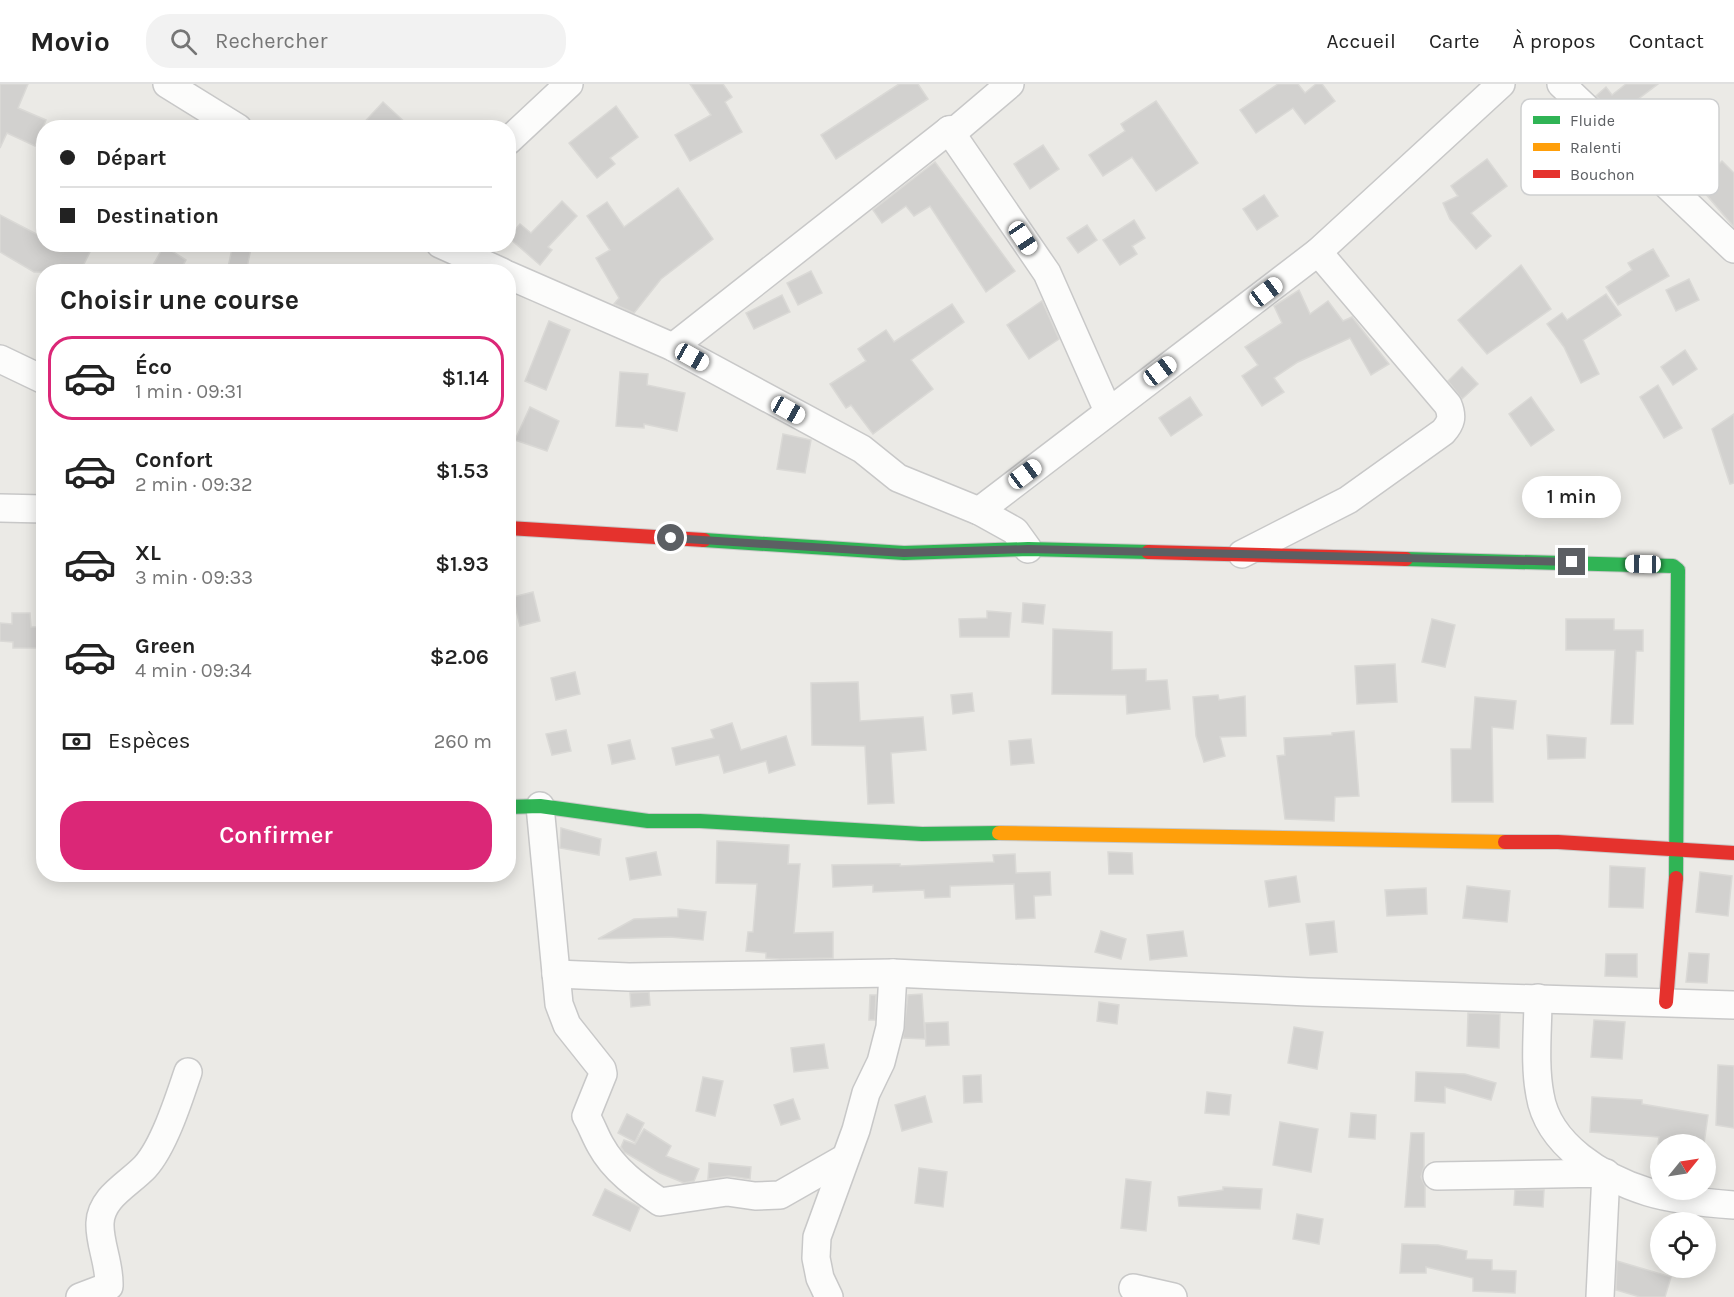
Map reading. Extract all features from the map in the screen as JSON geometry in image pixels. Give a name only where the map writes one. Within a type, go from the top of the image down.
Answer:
[{"type":"street","points":[[516,133],[568,84]]},
{"type":"street","points":[[673,347],[949,130],[957,129],[1010,84]]},
{"type":"street","points":[[980,511],[1318,252],[1501,84]]},
{"type":"street","points":[[1561,84],[1577,99]]},
{"type":"street","points":[[175,86],[226,120]]},
{"type":"street","points":[[949,130],[1047,273],[1108,411]]},
{"type":"street","points":[[1677,195],[1734,249]]},
{"type":"street","points":[[458,252],[484,264]]},
{"type":"street","points":[[1242,554],[1348,500],[1443,432],[1451,423],[1448,405],[1318,252]]},
{"type":"street","points":[[516,278],[673,347],[862,449],[898,478],[980,511],[1015,531],[1028,549]]},
{"type":"street","points":[[0,358],[36,377]]},
{"type":"street","points":[[0,508],[36,509]]},
{"type":"street","points":[[516,529],[904,553],[1028,549],[1673,566],[1678,570],[1678,851],[1666,1002]]},
{"type":"street","points":[[540,806],[562,1016],[603,1074],[586,1116],[601,1148],[610,1159],[631,1182],[660,1202],[727,1192],[755,1196],[780,1195],[845,1158]]},
{"type":"street","points":[[516,807],[540,806],[648,821],[700,821],[922,834],[1056,832],[1431,842],[1558,842],[1734,853]]},
{"type":"street","points":[[556,974],[629,977],[893,973],[1296,991],[1734,1005]]},
{"type":"street","points":[[830,1297],[820,1278],[816,1258],[817,1237],[866,1093],[882,1062],[890,1027],[893,973]]},
{"type":"street","points":[[1538,998],[1540,1095],[1545,1112],[1562,1140],[1576,1154],[1606,1173],[1648,1192],[1734,1205]]},
{"type":"street","points":[[80,1297],[109,1286],[109,1270],[100,1222],[107,1202],[146,1166],[174,1116],[188,1072]]},
{"type":"street","points":[[1437,1176],[1606,1173]]},
{"type":"street","points":[[1600,1297],[1606,1173]]},
{"type":"street","points":[[1133,1288],[1173,1297]]},
{"type":"building","points":[[0,84],[28,84],[18,108],[46,120],[36,120],[35,146],[7,133],[0,148]]},
{"type":"building","points":[[690,84],[723,84],[732,97],[725,102],[742,132],[690,161],[675,135],[711,115]]},
{"type":"building","points":[[899,84],[918,84],[928,99],[836,159],[821,135]]},
{"type":"building","points":[[1278,84],[1298,84],[1305,93],[1316,84],[1322,84],[1335,101],[1305,124],[1293,108],[1256,133],[1240,110]]},
{"type":"building","points":[[1626,84],[1658,84],[1638,99],[1599,99],[1596,96],[1606,87],[1612,95]]},
{"type":"building","points":[[1156,101],[1198,163],[1156,191],[1132,157],[1103,176],[1089,155],[1125,131],[1121,124]]},
{"type":"building","points":[[383,102],[402,120],[366,120]]},
{"type":"building","points":[[616,106],[638,137],[610,158],[615,164],[597,178],[569,143]]},
{"type":"building","points":[[1043,145],[1059,169],[1030,189],[1014,164]]},
{"type":"building","points":[[1487,159],[1507,186],[1471,213],[1491,236],[1476,249],[1450,219],[1443,203],[1458,196],[1451,186]]},
{"type":"building","points":[[1722,161],[1734,173],[1734,227],[1707,195],[1719,195],[1719,164]]},
{"type":"building","points":[[935,162],[1015,271],[986,292],[930,206],[914,216],[906,206],[882,223],[873,210]]},
{"type":"building","points":[[678,188],[713,239],[661,279],[634,313],[614,304],[619,298],[596,258],[610,250],[587,216],[607,202],[624,227]]},
{"type":"building","points":[[1264,195],[1278,216],[1257,230],[1243,209]]},
{"type":"building","points":[[562,201],[577,216],[548,247],[552,250],[540,265],[516,244],[516,228],[520,224],[531,233]]},
{"type":"building","points":[[0,215],[36,234],[36,252],[90,252],[84,264],[36,264],[36,272],[34,272],[0,252]]},
{"type":"building","points":[[1134,220],[1145,238],[1132,246],[1137,254],[1120,265],[1103,240]]},
{"type":"building","points":[[1087,225],[1097,240],[1078,253],[1067,238]]},
{"type":"building","points":[[1653,249],[1669,276],[1618,305],[1606,287],[1632,270],[1628,263]]},
{"type":"building","points":[[161,252],[173,252],[186,260],[184,264],[154,264]]},
{"type":"building","points":[[231,252],[250,252],[248,264],[229,264]]},
{"type":"building","points":[[1521,265],[1551,309],[1487,354],[1458,320]]},
{"type":"building","points":[[811,271],[822,293],[798,305],[787,283]]},
{"type":"building","points":[[1689,279],[1699,300],[1676,311],[1666,290]]},
{"type":"building","points":[[1299,290],[1310,314],[1328,301],[1343,321],[1352,317],[1389,364],[1371,375],[1350,338],[1298,362],[1274,378],[1284,392],[1262,406],[1242,376],[1258,365],[1245,347],[1282,323],[1274,306]]},
{"type":"building","points":[[1606,294],[1621,315],[1583,340],[1599,374],[1581,383],[1564,347],[1547,324],[1562,313],[1567,320]]},
{"type":"building","points":[[782,295],[790,312],[754,329],[746,313]]},
{"type":"building","points":[[1042,301],[1059,339],[1029,359],[1007,325]]},
{"type":"building","points":[[952,304],[964,322],[911,360],[933,389],[873,434],[851,405],[846,408],[830,384],[866,361],[858,349],[886,330],[894,342]]},
{"type":"building","points":[[549,321],[570,330],[546,390],[525,381]]},
{"type":"building","points":[[1685,350],[1697,369],[1673,385],[1661,367]]},
{"type":"building","points":[[1462,367],[1478,384],[1462,399],[1448,381]]},
{"type":"building","points":[[620,372],[648,374],[647,385],[685,393],[677,431],[644,424],[644,428],[616,426]]},
{"type":"building","points":[[1658,385],[1682,428],[1664,438],[1640,397]]},
{"type":"building","points":[[1190,397],[1202,415],[1171,436],[1159,418]]},
{"type":"building","points":[[1531,397],[1554,430],[1531,446],[1509,414]]},
{"type":"building","points":[[530,407],[559,421],[547,451],[516,440]]},
{"type":"building","points":[[1734,414],[1734,483],[1730,484],[1712,429]]},
{"type":"building","points":[[783,434],[811,440],[805,473],[777,469]]},
{"type":"building","points":[[533,592],[540,621],[520,626],[516,596]]},
{"type":"building","points":[[1023,603],[1045,605],[1043,624],[1022,622]]},
{"type":"building","points":[[987,611],[1011,613],[1009,637],[960,637],[959,619],[987,618]]},
{"type":"building","points":[[12,613],[30,613],[31,627],[36,627],[36,648],[13,648],[13,642],[0,641],[0,623],[12,624]]},
{"type":"building","points":[[1432,619],[1455,625],[1445,667],[1422,662]]},
{"type":"building","points":[[1566,619],[1614,619],[1614,630],[1643,630],[1643,651],[1636,651],[1633,724],[1611,724],[1615,650],[1566,650]]},
{"type":"building","points":[[1053,629],[1112,632],[1112,670],[1146,669],[1146,681],[1167,680],[1170,709],[1127,714],[1126,695],[1052,694]]},
{"type":"building","points":[[1395,664],[1397,702],[1357,704],[1355,666]]},
{"type":"building","points":[[575,672],[580,694],[556,700],[551,678]]},
{"type":"building","points":[[858,682],[860,721],[923,717],[926,750],[891,753],[894,803],[868,804],[865,746],[812,745],[811,683]]},
{"type":"building","points":[[972,693],[974,711],[953,714],[951,695]]},
{"type":"building","points":[[1218,695],[1219,700],[1245,696],[1246,736],[1220,737],[1225,756],[1204,762],[1196,736],[1193,697]]},
{"type":"building","points":[[1475,697],[1516,701],[1513,729],[1492,727],[1493,802],[1452,802],[1451,749],[1471,749]]},
{"type":"building","points":[[732,723],[741,750],[786,736],[795,765],[769,773],[766,761],[724,773],[719,755],[676,765],[672,748],[714,738],[711,730]]},
{"type":"building","points":[[566,730],[571,751],[552,755],[546,734]]},
{"type":"building","points":[[1354,731],[1359,796],[1335,797],[1334,821],[1285,819],[1277,756],[1285,755],[1284,738]]},
{"type":"building","points":[[1547,735],[1586,738],[1585,758],[1548,759]]},
{"type":"building","points":[[1031,739],[1034,763],[1011,765],[1009,741]]},
{"type":"building","points":[[630,740],[635,759],[612,764],[608,745]]},
{"type":"building","points":[[561,828],[601,839],[599,855],[560,848]]},
{"type":"building","points":[[717,841],[789,845],[788,864],[800,864],[794,933],[833,932],[833,958],[766,958],[766,953],[746,951],[748,932],[753,932],[757,884],[716,883]]},
{"type":"building","points":[[656,852],[661,875],[630,880],[626,858]]},
{"type":"building","points":[[1108,852],[1132,853],[1133,874],[1109,874]]},
{"type":"building","points":[[1015,854],[1016,873],[1050,872],[1051,895],[1034,896],[1035,918],[1016,919],[1014,884],[950,886],[950,897],[925,898],[924,890],[873,892],[873,885],[833,887],[832,865],[900,864],[900,866],[994,862],[993,855]]},
{"type":"building","points":[[1610,866],[1645,868],[1643,908],[1609,907]]},
{"type":"building","points":[[1700,872],[1732,876],[1728,916],[1696,912]]},
{"type":"building","points":[[1296,876],[1300,902],[1269,907],[1265,881]]},
{"type":"building","points":[[1467,886],[1510,891],[1507,922],[1463,918]]},
{"type":"building","points":[[1426,888],[1427,914],[1387,916],[1385,890]]},
{"type":"building","points":[[678,909],[706,912],[703,940],[670,937],[598,939],[634,919],[678,917]]},
{"type":"building","points":[[1334,921],[1337,952],[1310,955],[1306,924]]},
{"type":"building","points":[[1101,931],[1126,939],[1121,959],[1095,952]]},
{"type":"building","points":[[1183,931],[1187,956],[1150,960],[1147,935]]},
{"type":"building","points":[[1689,953],[1709,954],[1707,983],[1686,982]]},
{"type":"building","points":[[1606,954],[1637,954],[1637,977],[1605,976]]},
{"type":"building","points":[[649,992],[650,1005],[631,1007],[630,993]]},
{"type":"building","points":[[922,994],[925,1039],[903,1038],[908,995]]},
{"type":"building","points":[[870,995],[876,995],[875,1020],[869,1020]]},
{"type":"building","points":[[1099,1002],[1119,1005],[1117,1024],[1097,1021]]},
{"type":"building","points":[[1468,1013],[1500,1014],[1499,1048],[1467,1046]]},
{"type":"building","points":[[1594,1020],[1625,1022],[1622,1059],[1591,1057]]},
{"type":"building","points":[[948,1022],[949,1045],[926,1046],[925,1023]]},
{"type":"building","points":[[1294,1027],[1323,1032],[1317,1069],[1288,1063]]},
{"type":"building","points":[[824,1044],[828,1068],[794,1072],[791,1048]]},
{"type":"building","points":[[1718,1065],[1734,1066],[1734,1128],[1716,1125]]},
{"type":"building","points":[[1416,1072],[1465,1074],[1496,1083],[1491,1100],[1445,1087],[1445,1103],[1415,1101]]},
{"type":"building","points":[[981,1075],[982,1102],[964,1103],[963,1076]]},
{"type":"building","points":[[703,1077],[723,1081],[715,1116],[696,1111]]},
{"type":"building","points":[[1207,1092],[1231,1095],[1229,1115],[1205,1113]]},
{"type":"building","points":[[925,1096],[932,1122],[902,1131],[895,1105]]},
{"type":"building","points":[[1592,1097],[1642,1100],[1642,1104],[1708,1115],[1705,1134],[1650,1134],[1650,1136],[1590,1132]]},
{"type":"building","points":[[793,1099],[800,1119],[781,1125],[774,1105]]},
{"type":"building","points":[[1351,1113],[1376,1115],[1375,1139],[1349,1137]]},
{"type":"building","points":[[627,1114],[644,1123],[635,1142],[618,1133]]},
{"type":"building","points":[[1280,1122],[1318,1129],[1311,1172],[1273,1165]]},
{"type":"building","points":[[644,1129],[671,1146],[666,1156],[699,1169],[694,1181],[684,1183],[660,1173],[624,1152],[621,1147],[624,1140],[635,1144]]},
{"type":"building","points":[[1411,1133],[1424,1133],[1424,1167],[1421,1177],[1425,1186],[1425,1207],[1405,1207]]},
{"type":"building","points":[[709,1163],[751,1167],[750,1179],[729,1176],[708,1179]]},
{"type":"building","points":[[919,1168],[947,1172],[943,1207],[915,1203]]},
{"type":"building","points":[[1126,1179],[1151,1182],[1146,1231],[1121,1228]]},
{"type":"building","points":[[1223,1187],[1262,1189],[1260,1209],[1179,1206],[1178,1197],[1223,1190]]},
{"type":"building","points":[[605,1189],[640,1207],[630,1231],[593,1215]]},
{"type":"building","points":[[1515,1190],[1544,1190],[1543,1207],[1514,1205]]},
{"type":"building","points":[[1297,1214],[1323,1219],[1319,1244],[1293,1239]]},
{"type":"building","points":[[1402,1244],[1438,1245],[1467,1251],[1466,1259],[1492,1260],[1492,1270],[1516,1271],[1515,1293],[1473,1291],[1473,1278],[1426,1267],[1426,1273],[1400,1273]]},
{"type":"building","points":[[1617,1261],[1650,1271],[1650,1278],[1671,1278],[1665,1297],[1640,1297],[1616,1290]]},
{"type":"traffic: fast","points":[[704,540],[904,553],[1028,549],[1148,552]]},
{"type":"traffic: fast","points":[[1406,559],[1673,566],[1678,570],[1676,878]]},
{"type":"traffic: fast","points":[[516,807],[540,806],[648,821],[700,821],[922,834],[999,833]]},
{"type":"traffic: slow","points":[[999,833],[1505,842]]},
{"type":"traffic: jam","points":[[516,528],[704,540]]},
{"type":"traffic: jam","points":[[1148,552],[1406,559]]},
{"type":"traffic: jam","points":[[1505,842],[1558,842],[1734,853]]},
{"type":"traffic: jam","points":[[1666,1002],[1676,878]]},
{"type":"route","points":[[671,538],[904,553],[1028,549],[1572,562]]}]
